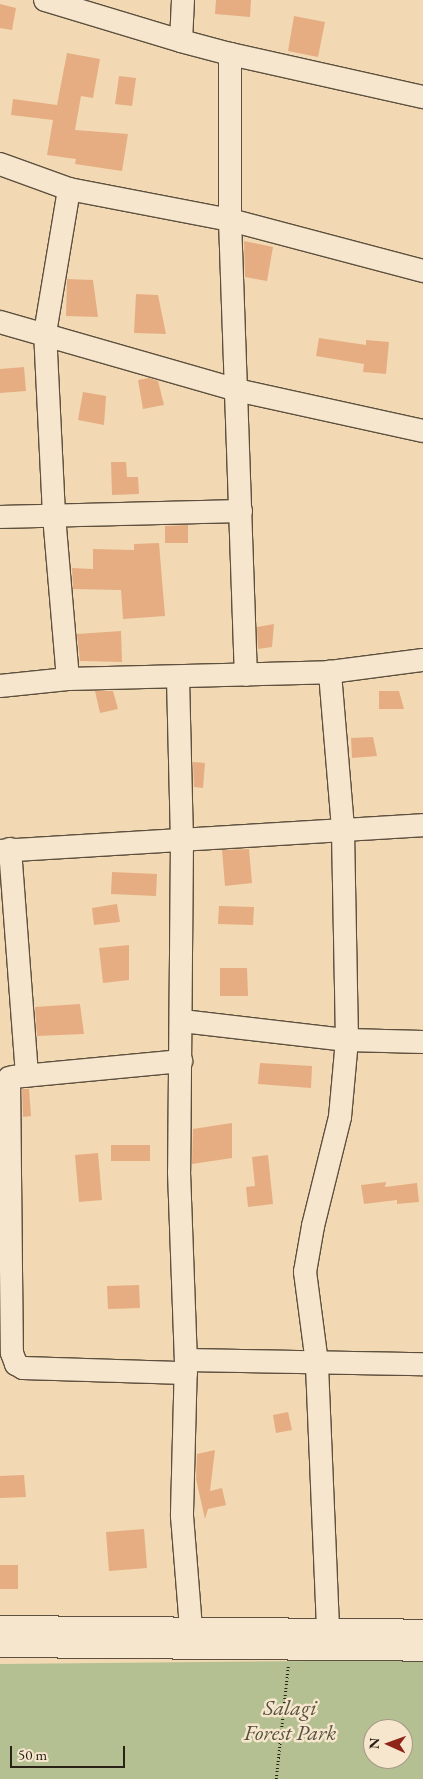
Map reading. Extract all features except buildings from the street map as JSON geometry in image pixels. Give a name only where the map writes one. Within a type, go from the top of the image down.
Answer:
[{"type":"street","points":[[45,0],[230,54],[423,97]]},
{"type":"street","points":[[181,41],[183,0]]},
{"type":"street","points":[[230,54],[230,220],[246,675]]},
{"type":"street","points":[[0,164],[69,189],[230,220],[423,271]]},
{"type":"street","points":[[68,679],[54,515],[45,333],[69,189]]},
{"type":"street","points":[[0,322],[45,333],[237,390],[423,431]]},
{"type":"street","points":[[0,517],[241,511]]},
{"type":"street","points":[[0,686],[68,679],[178,678],[330,672],[423,660]]},
{"type":"street","points":[[328,1628],[316,1363],[305,1272],[313,1226],[340,1117],[347,1040],[343,828],[330,672]]},
{"type":"street","points":[[178,678],[182,840],[182,1021],[179,1172],[186,1367],[182,1516],[191,1627]]},
{"type":"street","points":[[423,825],[343,828],[182,840],[5,850],[12,1077],[12,1353],[16,1364],[23,1368],[186,1367],[316,1363],[423,1364]]},
{"type":"street","points":[[182,1021],[347,1040],[423,1042]]},
{"type":"street","points":[[12,1077],[181,1061]]},
{"type":"street","points":[[0,1627],[328,1628],[423,1631]]},
{"type":"street","points":[[0,1646],[423,1650]]},
{"type":"path","points":[[276,1779],[290,1648]]},
{"type":"green space","name":"Salagi Forest Park","points":[[423,1660],[423,1779],[0,1779],[0,1664]]}]
